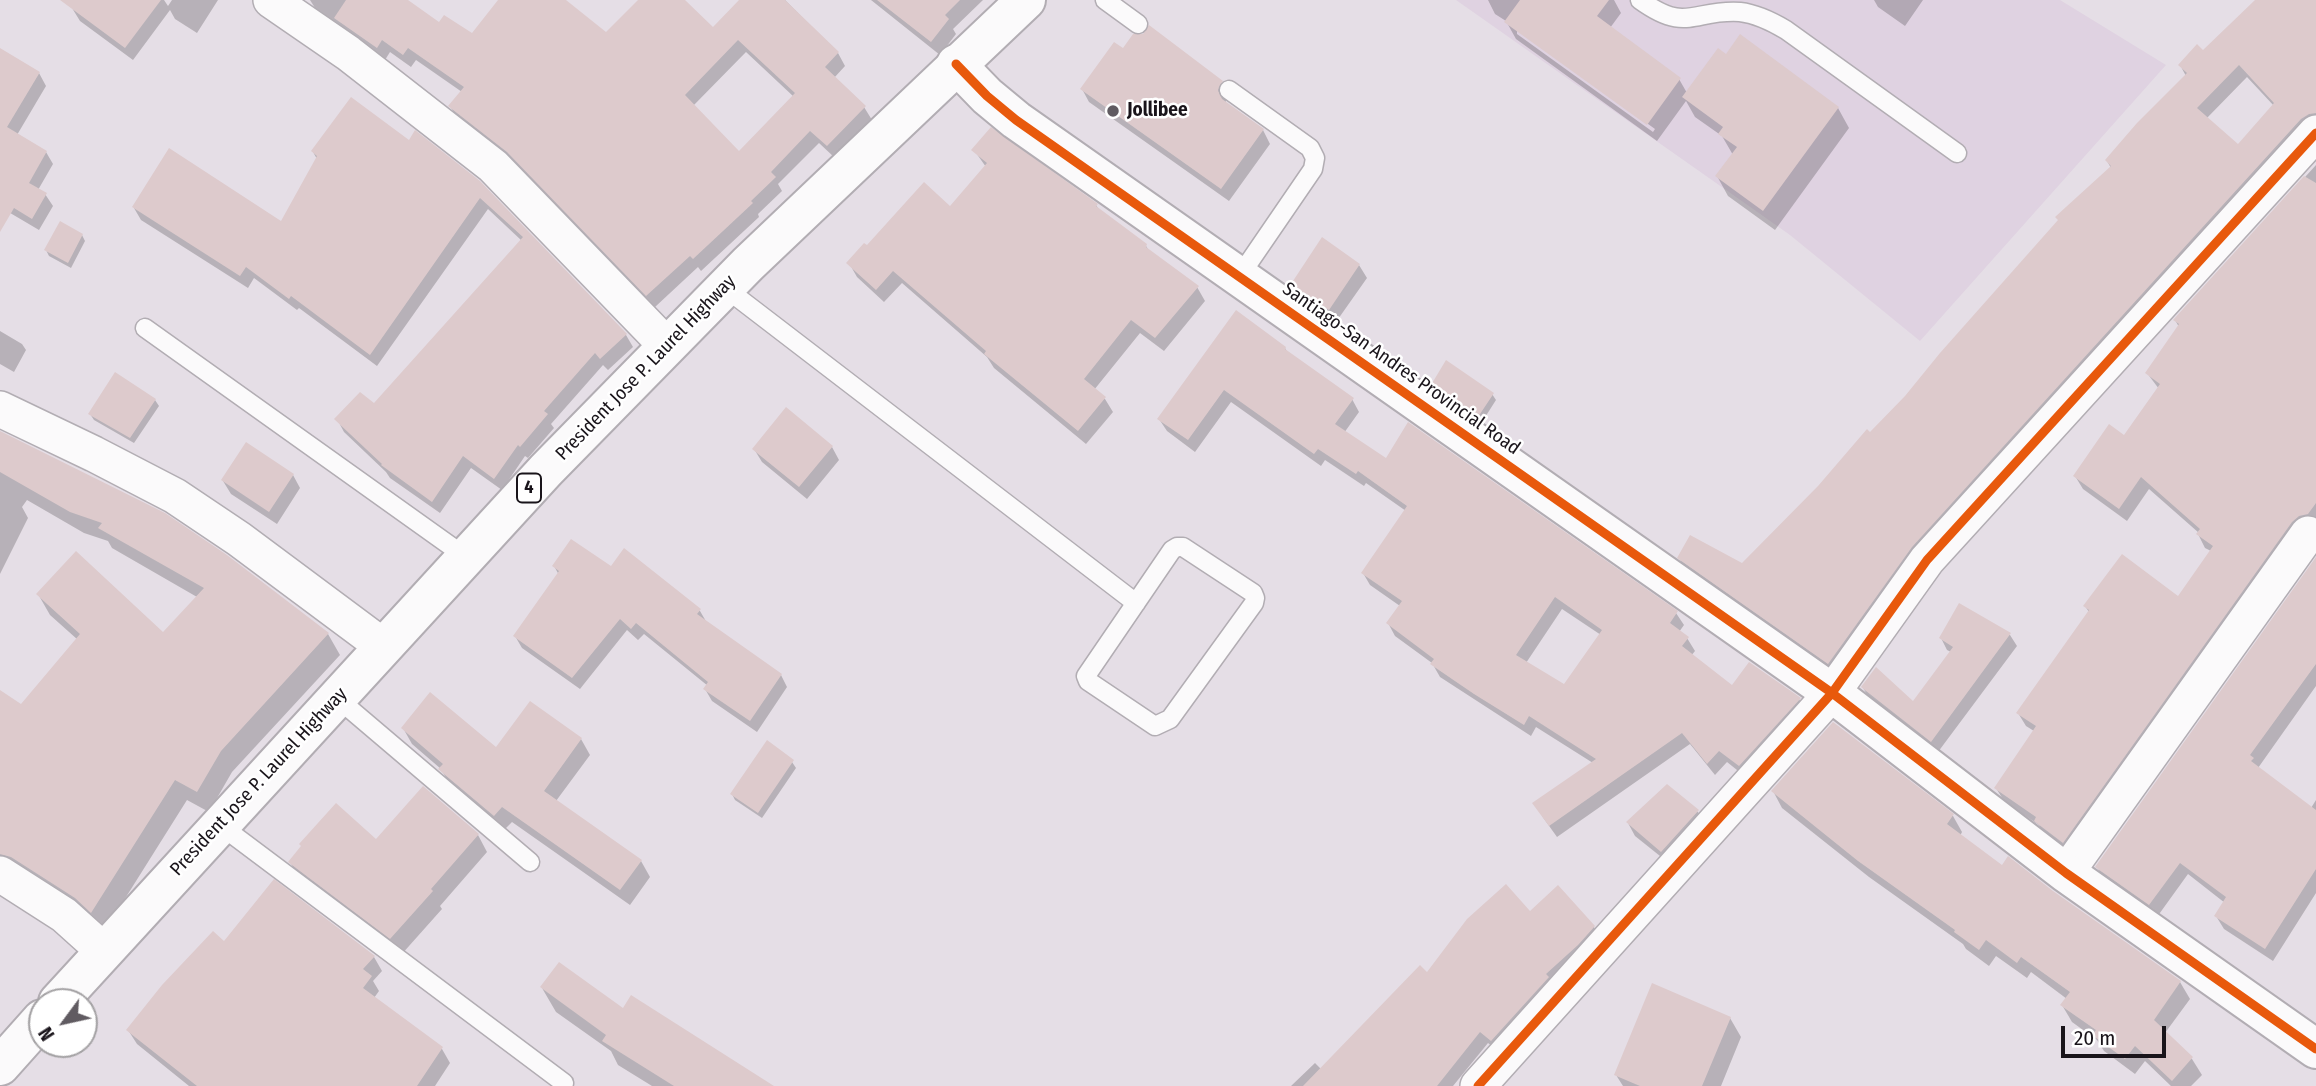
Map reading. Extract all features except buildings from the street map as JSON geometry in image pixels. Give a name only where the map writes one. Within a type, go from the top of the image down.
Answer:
[{"type":"main road","name":"President Jose P. Laurel Highway","points":[[71,988],[546,470],[724,287],[1026,0]]},
{"type":"main road","name":"Santiago-San Andres Provincial Road","points":[[956,64],[987,96],[1016,120],[1832,694],[2066,873],[2316,1049]]},
{"type":"main road","points":[[0,1066],[28,1035]]},
{"type":"street","points":[[271,0],[348,53],[493,166],[667,346]]},
{"type":"street","points":[[1478,1086],[1832,694],[1927,560],[2316,132]]},
{"type":"street","points":[[0,409],[175,496],[384,647]]},
{"type":"street","points":[[2066,873],[2308,534]]},
{"type":"street","points":[[0,874],[64,915],[104,951]]},
{"type":"lane","points":[[1105,0],[1138,24]]},
{"type":"lane","points":[[1640,0],[1658,13],[1674,18],[1688,19],[1716,13],[1740,12],[1764,17],[1957,153]]},
{"type":"lane","points":[[1229,90],[1310,148],[1315,158],[1313,169],[1239,277]]},
{"type":"lane","points":[[724,287],[1136,603]]},
{"type":"lane","points":[[145,328],[466,557]]},
{"type":"lane","points":[[1183,547],[1254,593],[1255,598],[1170,719],[1155,726],[1088,681],[1086,676],[1136,603],[1172,550],[1183,547]]},
{"type":"lane","points":[[337,698],[530,862]]},
{"type":"lane","points":[[220,825],[564,1083]]},
{"type":"shaded area","points":[[1456,0],[2060,0],[2166,65],[1920,341],[1790,235]]},
{"type":"cycle path","points":[[956,64],[987,96],[1016,120],[1832,693],[2066,873],[2316,1049]]},
{"type":"cycle path","points":[[1478,1086],[1832,693],[1927,560],[2316,133]]},
{"type":"place","name":"Jollibee","points":[[1113,111]]}]
